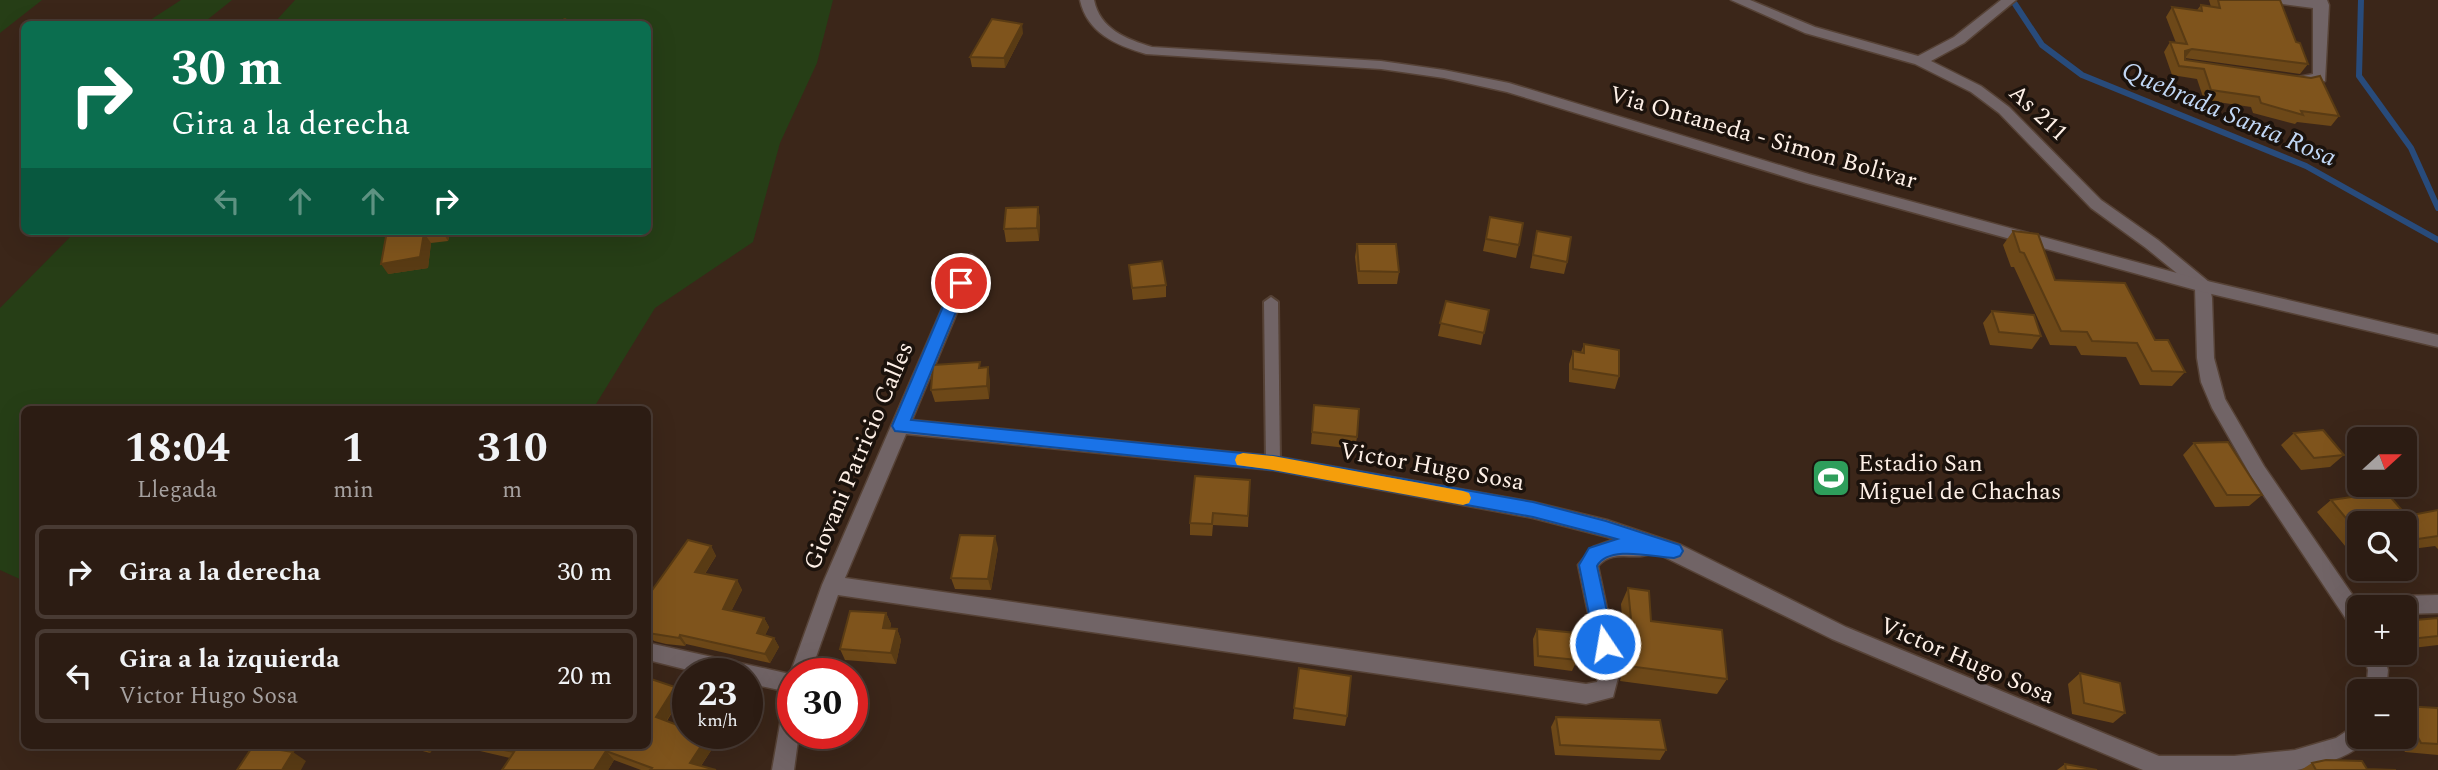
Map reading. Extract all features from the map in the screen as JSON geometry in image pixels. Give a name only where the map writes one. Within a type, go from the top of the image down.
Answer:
[{"type":"street","name":"Via Ontaneda - Simon Bolivar","points":[[1087,0],[1091,16],[1113,36],[1128,45],[1151,51],[1381,65],[1444,74],[1509,88],[1806,178],[2203,286],[2438,341]]},
{"type":"street","name":"As 211","points":[[1738,0],[1810,30],[1920,61],[1976,89],[2004,110],[2096,204],[2152,244],[2203,286]]},
{"type":"street","points":[[1920,61],[1959,40],[2009,0]]},
{"type":"street","points":[[2278,78],[2304,81],[2320,78],[2321,3],[2283,0]]},
{"type":"street","name":"Giovani Patricio Calles","points":[[806,658],[832,585],[971,260]]},
{"type":"street","points":[[2203,286],[2206,307],[2204,352],[2210,382],[2227,421],[2261,478],[2347,604]]},
{"type":"street","name":"Victor Hugo Sosa","points":[[900,426],[1273,463],[1533,510],[1606,528],[1674,551],[1839,633],[2160,768]]},
{"type":"street","points":[[832,585],[1586,694],[1606,690],[1610,670],[1588,565],[1595,553],[1612,546],[1674,551]]},
{"type":"street","points":[[2417,606],[2438,604]]},
{"type":"street","points":[[653,653],[675,658]]},
{"type":"street","points":[[2160,768],[2220,768],[2312,757],[2347,744]]},
{"type":"street","points":[[783,770],[786,749]]},
{"type":"lane","points":[[1271,302],[1273,463]]},
{"type":"green space","points":[[0,0],[42,0],[0,33]]},
{"type":"green space","points":[[181,0],[232,0],[206,21],[149,21]]},
{"type":"green space","points":[[295,0],[833,0],[817,63],[780,143],[753,242],[655,308],[595,406],[21,406],[21,580],[0,570],[0,308],[72,235],[651,235],[651,21],[276,21]]},
{"type":"building","points":[[2218,0],[2280,0],[2296,42],[2300,43],[2308,64],[2192,49],[2185,51],[2185,60],[2311,78],[2320,76],[2339,116],[2301,111],[2303,115],[2261,103],[2259,97],[2211,90],[2204,69],[2179,66],[2170,42],[2187,44],[2172,7],[2202,11],[2201,5],[2220,8]]},
{"type":"building","points":[[992,19],[1022,24],[1004,58],[970,57]]},
{"type":"building","points":[[1038,207],[1037,228],[1004,229],[1006,208]]},
{"type":"building","points":[[1490,217],[1523,223],[1519,245],[1486,239]]},
{"type":"building","points":[[1537,231],[1571,237],[1567,262],[1533,255]]},
{"type":"building","points":[[2013,231],[2038,234],[2055,280],[2125,283],[2155,340],[2168,340],[2185,372],[2152,371],[2137,343],[2092,341],[2087,332],[2061,331],[2024,253],[2020,252]]},
{"type":"building","points":[[386,235],[424,235],[420,257],[381,264]]},
{"type":"building","points":[[1357,244],[1396,244],[1399,272],[1359,271]]},
{"type":"building","points":[[1162,261],[1166,285],[1132,288],[1129,265]]},
{"type":"building","points":[[1446,301],[1489,310],[1484,333],[1440,323]]},
{"type":"building","points":[[1992,311],[2034,315],[2041,336],[1999,332]]},
{"type":"building","points":[[1584,344],[1619,350],[1619,376],[1573,369],[1573,351],[1584,353]]},
{"type":"building","points":[[980,362],[979,368],[988,367],[987,386],[931,390],[933,365]]},
{"type":"building","points":[[1314,405],[1359,409],[1357,437],[1312,432]]},
{"type":"building","points":[[2323,430],[2344,455],[2314,458],[2294,433]]},
{"type":"building","points":[[2228,442],[2262,495],[2227,495],[2194,443]]},
{"type":"building","points":[[1195,476],[1250,480],[1248,516],[1213,513],[1212,524],[1190,523]]},
{"type":"building","points":[[2390,497],[2403,511],[2347,511],[2347,519],[2331,500]]},
{"type":"building","points":[[2438,510],[2438,536],[2417,539],[2417,514]]},
{"type":"building","points":[[960,535],[995,536],[988,579],[951,578]]},
{"type":"building","points":[[688,540],[711,546],[695,572],[737,580],[723,609],[764,618],[757,633],[774,638],[765,654],[680,635],[679,638],[651,633],[651,592]]},
{"type":"building","points":[[1628,588],[1649,591],[1651,621],[1722,630],[1727,679],[1628,666],[1630,655],[1622,617],[1631,619]]},
{"type":"building","points":[[850,611],[886,613],[883,628],[897,629],[891,653],[840,649]]},
{"type":"building","points":[[2438,618],[2438,636],[2417,638],[2417,620]]},
{"type":"building","points":[[1537,629],[1576,633],[1577,660],[1538,656]]},
{"type":"building","points":[[1299,668],[1351,676],[1347,716],[1294,708]]},
{"type":"building","points":[[2080,673],[2120,683],[2125,713],[2084,703]]},
{"type":"building","points":[[651,679],[672,686],[672,692],[656,717],[672,723],[672,749],[699,749],[690,763],[716,770],[650,770],[652,768],[606,751],[594,770],[502,770],[514,752],[500,749],[651,749]]},
{"type":"building","points":[[2417,707],[2438,708],[2438,744],[2421,743],[2417,735]]},
{"type":"building","points":[[1556,717],[1660,720],[1666,750],[1560,745]]},
{"type":"building","points":[[251,749],[293,752],[282,770],[237,770]]},
{"type":"building","points":[[2326,760],[2362,761],[2367,769],[2396,770],[2316,770],[2312,763]]},
{"type":"building","points":[[2065,764],[2097,770],[2066,770]]},
{"type":"waterway","points":[[2361,0],[2359,76],[2411,148],[2438,208]]},
{"type":"waterway","name":"Quebrada Santa Rosa","points":[[2015,4],[2042,45],[2082,75],[2306,166],[2438,240]]},
{"type":"slow traffic","points":[[1243,460],[1273,463],[1463,498]]},
{"type":"place","name":"Estadio San Miguel de Chachas","points":[[1831,478]]},
{"type":"route","points":[[961,283],[900,426],[1273,463],[1533,510],[1606,528],[1674,551],[1612,546],[1595,553],[1588,565],[1605,644]]}]
